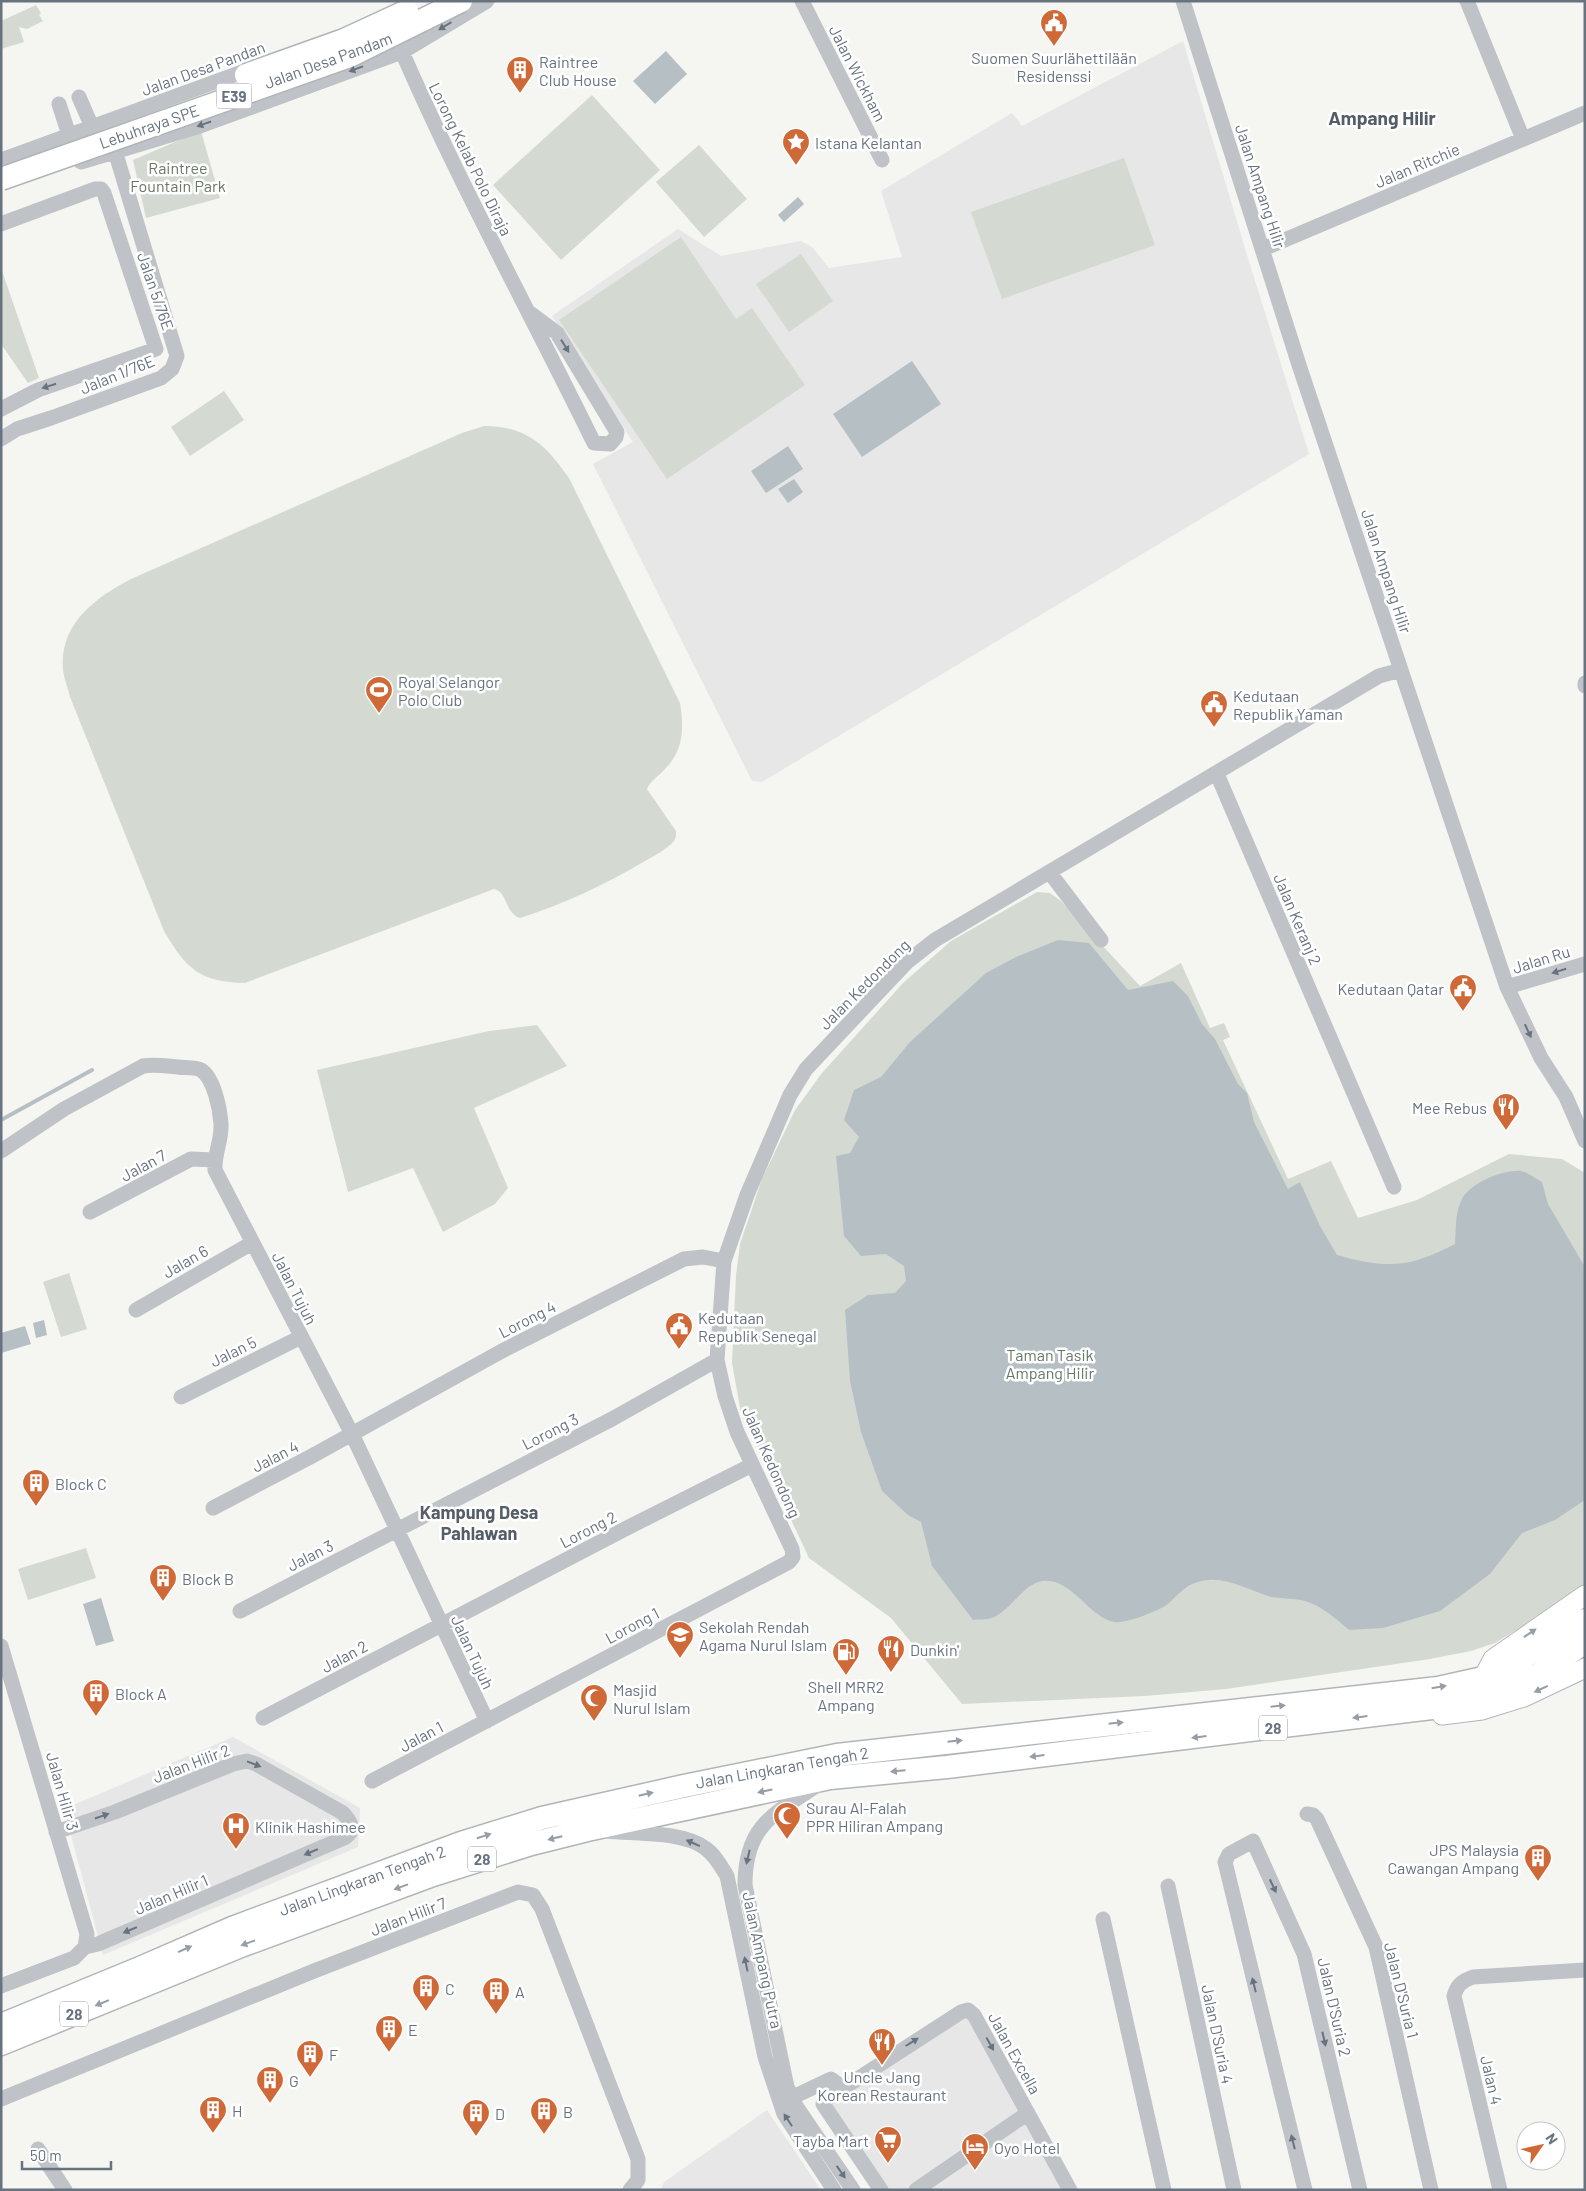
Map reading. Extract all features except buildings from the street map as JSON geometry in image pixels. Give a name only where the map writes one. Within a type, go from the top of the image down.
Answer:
[{"type":"highway","name":"Lebuhraya SPE","points":[[1,165],[344,40],[429,1]]},
{"type":"highway","name":"Lebuhraya SPE","points":[[1,179],[350,56],[461,1]]},
{"type":"highway","name":"Jalan Lingkaran Tengah 2","points":[[1,2044],[144,1976],[232,1928],[461,1843],[542,1818],[693,1784],[837,1755],[1438,1688],[1483,1678],[1584,1628]]},
{"type":"highway","name":"Jalan Lingkaran Tengah 2","points":[[1,2025],[144,1976],[241,1946],[433,1875],[531,1844],[587,1830],[830,1778],[956,1766],[1440,1707],[1489,1695],[1538,1675],[1584,1628]]},
{"type":"main road","points":[[1483,1678],[1493,1659],[1585,1595]]},
{"type":"main road","points":[[1391,1714],[1442,1715],[1482,1710],[1524,1697],[1585,1668]]},
{"type":"street","name":"Jalan Desa Pandan","points":[[1,160],[341,36],[387,16],[414,1]]},
{"type":"street","name":"Jalan Desa Pandam","points":[[115,151],[200,126],[402,52],[487,1]]},
{"type":"street","name":"Jalan Wickham","points":[[802,1],[882,160]]},
{"type":"street","name":"Jalan Ampang Hilir","points":[[1183,1],[1300,368],[1507,987],[1541,1058],[1566,1097],[1585,1141]]},
{"type":"street","points":[[1467,1],[1523,139]]},
{"type":"street","name":"Lorong Kelab Polo Diraja","points":[[387,16],[422,101],[503,266],[530,314],[594,443],[610,444],[616,437],[617,432],[557,333],[530,314]]},
{"type":"street","points":[[79,97],[92,127]]},
{"type":"street","points":[[59,104],[69,135]]},
{"type":"street","name":"Jalan Ritchie","points":[[1263,249],[1585,114]]},
{"type":"street","points":[[1,188],[115,151]]},
{"type":"street","name":"Jalan 1/76E","points":[[1,439],[17,429],[161,378],[172,369],[177,356],[115,151]]},
{"type":"street","name":"Jalan 5/76E","points":[[1,224],[95,189],[101,189],[104,193],[156,349],[38,390],[1,409]]},
{"type":"street","name":"Jalan Kedondong","points":[[793,1557],[792,1549],[752,1465],[731,1414],[717,1360],[724,1261],[747,1195],[790,1095],[806,1069],[897,973],[935,940],[1380,676],[1401,670]]},
{"type":"street","name":"Jalan Keranj 2","points":[[1217,774],[1394,1188]]},
{"type":"street","points":[[1050,873],[1101,940]]},
{"type":"street","name":"Jalan Ru","points":[[1507,987],[1585,964]]},
{"type":"street","points":[[2,1150],[64,1109],[132,1070],[153,1064],[199,1069],[209,1078],[221,1124],[220,1140],[214,1160]]},
{"type":"street","name":"Jalan 7","points":[[90,1212],[191,1159],[214,1160]]},
{"type":"street","name":"Jalan Tujuh","points":[[214,1160],[215,1170],[352,1434],[486,1721]]},
{"type":"street","name":"Jalan 6","points":[[136,1310],[252,1243]]},
{"type":"street","name":"Lorong 4","points":[[352,1434],[502,1351],[684,1259],[703,1257],[724,1261]]},
{"type":"street","name":"Jalan 5","points":[[181,1397],[301,1337]]},
{"type":"street","name":"Lorong 3","points":[[397,1530],[612,1419],[717,1360]]},
{"type":"street","name":"Jalan 4","points":[[213,1508],[352,1434]]},
{"type":"street","name":"Lorong 2","points":[[441,1625],[752,1465]]},
{"type":"street","name":"Jalan 3","points":[[240,1611],[397,1530]]},
{"type":"street","name":"Lorong 1","points":[[486,1721],[789,1562],[793,1557]]},
{"type":"street","name":"Jalan 2","points":[[263,1718],[441,1625]]},
{"type":"street","name":"Jalan Hilir 3","points":[[1,1646],[87,1934],[85,1947]]},
{"type":"street","name":"Jalan 1","points":[[372,1781],[486,1721]]},
{"type":"street","name":"Jalan Hilir 2","points":[[56,1832],[116,1812],[233,1764],[247,1761],[256,1764],[343,1813],[349,1820],[352,1828]]},
{"type":"street","name":"Jalan Ampang Putra","points":[[830,1778],[768,1819],[756,1833],[745,1867],[745,1885],[771,2016],[784,2076],[791,2098],[853,2190]]},
{"type":"street","name":"Jalan D'Suria 1","points":[[1307,1814],[1313,1815],[1317,1819],[1376,1948],[1431,2190]]},
{"type":"street","name":"Jalan Hilir 1","points":[[3,1981],[74,1958],[85,1947],[98,1944],[346,1837],[351,1833],[352,1828]]},
{"type":"street","name":"Jalan Ampang Putra","points":[[587,1830],[671,1836],[690,1840],[705,1848],[719,1862],[728,1876],[772,2083],[784,2114],[834,2190]]},
{"type":"street","name":"Jalan D'Suria 2","points":[[1305,2190],[1224,1862],[1230,1854],[1253,1841],[1304,1954],[1360,2190]]},
{"type":"street","name":"Jalan D'Suria 4","points":[[1168,1886],[1234,2190]]},
{"type":"street","name":"Jalan Hilir 7","points":[[1,2099],[314,1971],[518,1892],[533,1895],[542,1909],[638,2159],[638,2180],[630,2190]]},
{"type":"street","points":[[1104,1919],[1164,2190]]},
{"type":"street","name":"Jalan 4","points":[[1500,2190],[1454,1996],[1457,1986],[1464,1980],[1473,1977],[1585,1970]]},
{"type":"street","name":"Jalan Excella","points":[[842,2087],[961,2012],[968,2010],[974,2015],[1070,2190]]},
{"type":"street","points":[[791,2098],[831,2079],[842,2087],[825,2100],[823,2104],[881,2190]]},
{"type":"street","points":[[916,2190],[1028,2113]]},
{"type":"street","points":[[38,2149],[65,2190]]},
{"type":"shaded area","points":[[1183,41],[1309,454],[762,782],[752,781],[593,464],[633,442],[552,316],[678,229],[721,256],[801,241],[812,247],[829,268],[902,257],[881,191],[1012,113],[1022,126]]},
{"type":"shaded area","points":[[666,51],[687,74],[655,104],[633,81]]},
{"type":"shaded area","points":[[798,197],[804,204],[784,222],[778,215]]},
{"type":"shaded area","points":[[912,361],[941,404],[862,457],[833,414]]},
{"type":"shaded area","points":[[788,446],[803,469],[766,493],[751,471]]},
{"type":"shaded area","points":[[794,479],[803,492],[788,503],[778,489]]},
{"type":"shaded area","name":"Taman Tasik Ampang Hilir","points":[[1058,940],[1089,943],[1128,990],[1173,981],[1188,996],[1202,1024],[1215,1039],[1238,1084],[1247,1093],[1254,1122],[1288,1189],[1300,1182],[1320,1226],[1337,1255],[1370,1263],[1384,1264],[1398,1264],[1424,1258],[1455,1244],[1459,1206],[1465,1195],[1478,1184],[1496,1175],[1514,1171],[1529,1174],[1542,1182],[1548,1204],[1585,1267],[1585,1500],[1555,1520],[1522,1533],[1490,1574],[1440,1611],[1383,1628],[1349,1630],[1323,1609],[1311,1603],[1297,1599],[1271,1597],[1226,1581],[1208,1580],[1189,1586],[1168,1604],[1157,1610],[1134,1619],[1114,1622],[1096,1613],[1062,1585],[1053,1581],[1043,1581],[1029,1587],[992,1618],[973,1620],[932,1566],[921,1522],[908,1515],[882,1491],[861,1432],[850,1381],[845,1310],[868,1295],[895,1293],[906,1281],[904,1266],[886,1254],[861,1256],[844,1236],[836,1156],[850,1153],[859,1137],[844,1120],[854,1090],[881,1077],[910,1042],[986,973],[1016,957]]},
{"type":"shaded area","points":[[44,1320],[47,1335],[36,1338],[33,1323]]},
{"type":"shaded area","points":[[25,1326],[31,1344],[1,1353],[1,1333]]},
{"type":"shaded area","points":[[101,1598],[114,1641],[96,1646],[83,1604]]},
{"type":"shaded area","points":[[233,1737],[360,1808],[358,1847],[103,1955],[64,1809]]},
{"type":"shaded area","points":[[967,2015],[1065,2190],[887,2190],[828,2104]]},
{"type":"shaded area","points":[[767,2110],[821,2190],[661,2190],[664,2182]]},
{"type":"green space","points":[[36,5],[43,21],[27,29],[19,27],[24,42],[1,49],[1,21]]},
{"type":"green space","points":[[592,95],[660,170],[561,260],[493,185]]},
{"type":"green space","name":"Raintree Fountain Park","points":[[201,131],[220,198],[146,218],[133,160]]},
{"type":"green space","points":[[699,145],[747,199],[704,237],[656,182]]},
{"type":"green space","points":[[1124,158],[1155,245],[1002,299],[971,212]]},
{"type":"green space","points":[[681,237],[736,319],[752,308],[805,385],[667,479],[559,320]]},
{"type":"green space","points":[[801,254],[833,301],[789,332],[756,284]]},
{"type":"green space","points":[[1,268],[39,378],[28,383],[1,344]]},
{"type":"green space","points":[[224,391],[244,420],[190,456],[171,427]]},
{"type":"green space","name":"Royal Selangor Polo Club","points":[[484,426],[512,429],[524,434],[543,447],[561,466],[569,478],[680,703],[682,729],[676,754],[647,789],[676,831],[675,840],[656,855],[600,885],[569,900],[520,918],[511,911],[502,894],[494,889],[245,983],[216,980],[205,976],[187,964],[164,931],[70,697],[63,670],[63,654],[73,626],[93,604],[131,579],[462,433]]},
{"type":"green space","name":"Taman Tasik Ampang Hilir","points":[[1037,892],[1050,893],[1061,901],[1140,986],[1181,963],[1210,1028],[1224,1023],[1230,1037],[1223,1040],[1288,1179],[1331,1161],[1358,1218],[1417,1200],[1509,1154],[1562,1159],[1585,1173],[1585,1588],[1495,1643],[1471,1651],[1430,1659],[1226,1689],[1145,1696],[962,1704],[891,1618],[809,1558],[741,1413],[732,1363],[736,1275],[740,1244],[762,1179],[795,1110],[822,1073],[903,983],[951,941]]},
{"type":"green space","points":[[537,1025],[567,1066],[474,1108],[508,1188],[495,1204],[443,1232],[413,1168],[348,1192],[317,1070],[489,1031]]},
{"type":"green space","points":[[69,1273],[87,1329],[61,1337],[43,1282]]},
{"type":"green space","points":[[86,1548],[96,1578],[28,1600],[18,1569]]},
{"type":"waterway","points":[[1,1120],[92,1070]]},
{"type":"place","name":"Suomen Suurlähettilään Residenssi","points":[[1054,47]]},
{"type":"place","name":"Raintree Club House","points":[[520,94]]},
{"type":"place","name":"Istana Kelantan","points":[[796,166]]},
{"type":"place","name":"Royal Selangor Polo Club","points":[[379,714]]},
{"type":"place","name":"Kedutaan Republik Yaman","points":[[1214,728]]},
{"type":"place","name":"Kedutaan Qatar","points":[[1463,1012]]},
{"type":"place","name":"Mee Rebus","points":[[1506,1131]]},
{"type":"place","name":"Kedutaan Republik Senegal","points":[[679,1350]]},
{"type":"place","name":"Block C","points":[[36,1507]]},
{"type":"place","name":"Block B","points":[[163,1602]]},
{"type":"place","name":"Sekolah Rendah Agama Nurul Islam","points":[[680,1659]]},
{"type":"place","name":"Dunkin'","points":[[891,1673]]},
{"type":"place","name":"Shell MRR2 Ampang","points":[[846,1676]]},
{"type":"place","name":"Block A","points":[[96,1717]]},
{"type":"place","name":"Masjid Nurul Islam","points":[[594,1722]]},
{"type":"place","name":"Surau Al-Falah PPR Hiliran Ampang","points":[[787,1840]]},
{"type":"place","name":"Klinik Hashimee","points":[[236,1850]]},
{"type":"place","name":"JPS Malaysia Cawangan Ampang","points":[[1538,1882]]},
{"type":"place","name":"C","points":[[426,2012]]},
{"type":"place","name":"A","points":[[496,2015]]},
{"type":"place","name":"E","points":[[389,2053]]},
{"type":"place","name":"Uncle Jang Korean Restaurant","points":[[882,2066]]},
{"type":"place","name":"F","points":[[310,2078]]},
{"type":"place","name":"G","points":[[270,2104]]},
{"type":"place","name":"H","points":[[213,2134]]},
{"type":"place","name":"B","points":[[544,2135]]},
{"type":"place","name":"D","points":[[476,2137]]},
{"type":"place","name":"Tayba Mart","points":[[888,2164]]},
{"type":"place","name":"Oyo Hotel","points":[[975,2171]]},
{"type":"district","name":"Ampang Hilir","points":[[1382,117]]},
{"type":"district","name":"Kampung Desa Pahlawan","points":[[479,1522]]}]
